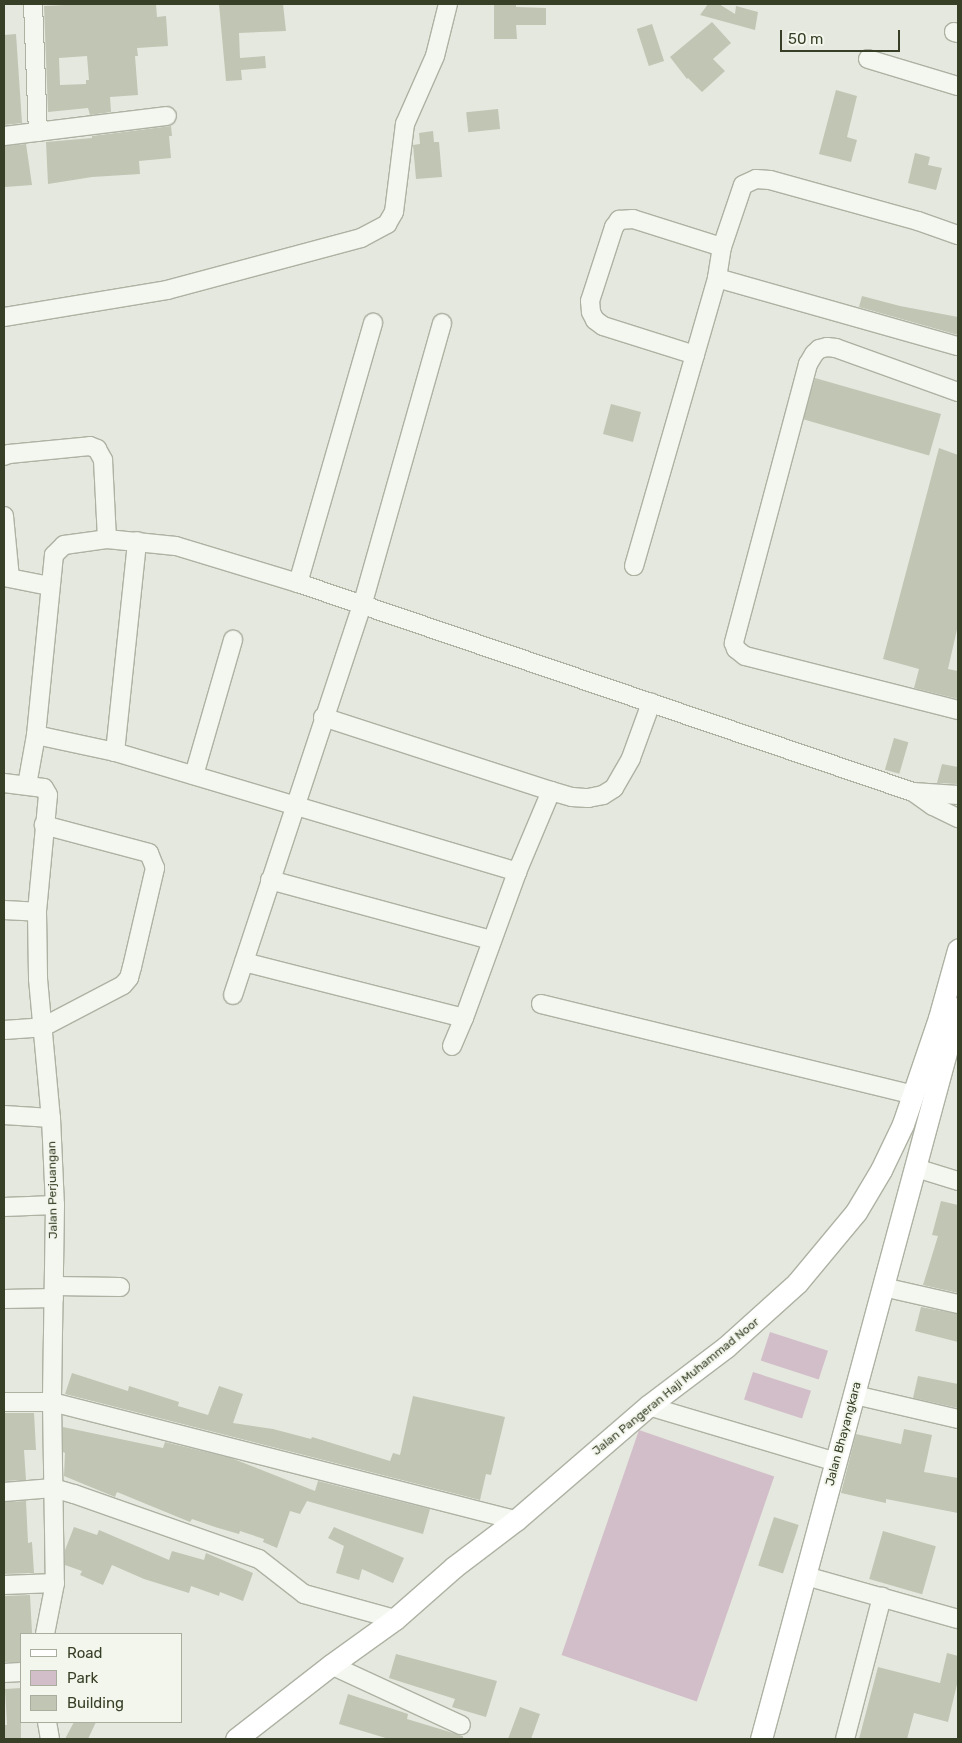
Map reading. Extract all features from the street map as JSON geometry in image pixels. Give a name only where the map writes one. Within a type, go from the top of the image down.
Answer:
[{"type":"main road","name":"Jalan Pangeran Haji Muhammad Noor","points":[[236,1739],[331,1665],[395,1620],[454,1567],[516,1520],[648,1406],[762,1317],[797,1283],[856,1212],[881,1170],[904,1124],[958,950]]},
{"type":"main road","name":"Jalan Bhayangkara","points":[[761,1739],[927,1129],[958,1008]]},
{"type":"street","points":[[32,4],[38,132]]},
{"type":"street","points":[[4,318],[167,290],[361,238],[387,224],[394,212],[405,124],[432,64],[448,4]]},
{"type":"street","points":[[868,60],[958,86]]},
{"type":"street","points":[[4,136],[167,116]]},
{"type":"street","points":[[634,566],[717,278],[722,247],[743,184],[756,179],[770,180],[918,221],[958,235]]},
{"type":"street","points":[[695,355],[603,326],[595,320],[591,312],[590,301],[614,227],[619,220],[633,219],[722,247]]},
{"type":"street","points":[[717,278],[958,346]]},
{"type":"street","points":[[298,583],[373,323]]},
{"type":"street","points":[[232,995],[323,717],[362,606],[442,323]]},
{"type":"street","points":[[958,392],[836,348],[819,349],[814,354],[806,373],[734,643],[736,649],[745,656],[958,710]]},
{"type":"street","points":[[4,456],[8,454],[90,446],[97,448],[103,460],[107,539]]},
{"type":"street","points":[[4,516],[7,578],[50,586]]},
{"type":"street","points":[[27,785],[36,735],[54,556],[58,549],[72,542],[107,539],[176,546],[298,583],[913,792],[958,795]]},
{"type":"street","points":[[114,752],[137,541]]},
{"type":"street","points":[[194,775],[233,640]]},
{"type":"street","points":[[323,717],[551,792],[572,797],[588,798],[603,795],[614,788],[631,758],[651,703]]},
{"type":"street","points":[[36,735],[114,752],[294,804],[517,872]]},
{"type":"street","name":"Jalan Perjuangan","points":[[4,783],[44,788],[48,792],[37,912],[38,980],[51,1118],[54,1204],[52,1402],[55,1583],[45,1633]]},
{"type":"street","points":[[452,1046],[517,872],[551,792]]},
{"type":"street","points":[[913,792],[933,806],[958,818]]},
{"type":"street","points":[[4,1030],[43,1027],[116,991],[128,978],[155,868],[149,853],[44,825]]},
{"type":"street","points":[[270,880],[491,940]]},
{"type":"street","points":[[4,910],[37,912]]},
{"type":"street","points":[[244,962],[464,1018]]},
{"type":"street","points":[[541,1004],[914,1095]]},
{"type":"street","points":[[4,1115],[51,1118]]},
{"type":"street","points":[[916,1168],[958,1181]]},
{"type":"street","points":[[4,1207],[54,1204]]},
{"type":"street","points":[[4,1299],[54,1292],[120,1287]]},
{"type":"street","points":[[883,1287],[958,1304]]},
{"type":"street","points":[[855,1395],[958,1419]]},
{"type":"street","points":[[4,1402],[52,1402],[516,1520]]},
{"type":"street","points":[[648,1406],[836,1462]]},
{"type":"street","points":[[4,1492],[54,1488],[259,1559],[304,1594],[395,1620]]},
{"type":"street","points":[[806,1576],[958,1619]]},
{"type":"street","points":[[4,1585],[55,1583]]},
{"type":"street","points":[[845,1739],[882,1597]]},
{"type":"street","points":[[331,1665],[460,1725]]},
{"type":"street","points":[[4,1673],[20,1672]]},
{"type":"street","points":[[47,1723],[50,1739]]},
{"type":"green space","points":[[770,1332],[828,1351],[819,1379],[761,1361]]},
{"type":"green space","points":[[753,1372],[811,1391],[802,1418],[744,1400]]},
{"type":"green space","points":[[639,1430],[774,1477],[697,1702],[562,1655]]},
{"type":"building","points":[[156,4],[157,17],[166,16],[168,46],[137,48],[138,56],[135,56],[138,95],[110,97],[111,112],[90,115],[88,108],[48,112],[44,6]],"holes":[[[87,56],[89,80],[86,80],[86,84],[60,85],[59,58]]]},
{"type":"building","points":[[219,4],[283,4],[286,31],[239,33],[240,58],[265,56],[266,68],[241,70],[242,80],[226,81]]},
{"type":"building","points":[[494,4],[516,4],[516,7],[546,8],[546,25],[516,25],[517,39],[494,39]]},
{"type":"building","points":[[708,4],[719,4],[735,14],[736,6],[758,12],[755,30],[700,15]]},
{"type":"building","points":[[712,22],[731,43],[713,59],[725,71],[702,92],[687,79],[670,57]]},
{"type":"building","points":[[652,24],[664,61],[649,66],[637,29]]},
{"type":"building","points":[[16,34],[22,123],[4,125],[4,35]]},
{"type":"building","points":[[836,90],[857,96],[847,137],[857,140],[851,162],[819,154]]},
{"type":"building","points":[[498,109],[500,129],[468,132],[466,112]]},
{"type":"building","points":[[171,126],[172,136],[169,136],[171,158],[139,161],[140,174],[92,177],[48,184],[46,142],[92,138],[92,136]]},
{"type":"building","points":[[433,131],[434,142],[439,142],[442,177],[416,179],[413,145],[420,144],[419,133]]},
{"type":"building","points":[[26,144],[32,185],[5,187],[4,146]]},
{"type":"building","points":[[915,153],[930,157],[928,165],[942,168],[936,190],[908,183]]},
{"type":"building","points":[[862,296],[900,306],[958,317],[958,335],[859,307]]},
{"type":"building","points":[[815,378],[941,414],[929,455],[803,419]]},
{"type":"building","points":[[611,404],[641,412],[633,442],[603,434]]},
{"type":"building","points":[[939,448],[958,455],[958,625],[948,669],[958,671],[958,699],[914,688],[919,669],[883,659]]},
{"type":"building","points":[[894,738],[908,742],[899,774],[885,770]]},
{"type":"building","points":[[942,764],[958,767],[958,784],[937,783]]},
{"type":"building","points":[[941,1201],[958,1205],[958,1293],[923,1285],[938,1236],[932,1235]]},
{"type":"building","points":[[921,1307],[958,1314],[958,1342],[915,1331]]},
{"type":"building","points":[[72,1373],[128,1391],[129,1386],[179,1402],[178,1406],[208,1415],[219,1386],[243,1394],[233,1423],[273,1429],[311,1439],[312,1437],[390,1461],[393,1453],[400,1455],[413,1396],[505,1417],[491,1475],[486,1474],[480,1500],[65,1394]]},
{"type":"building","points":[[918,1376],[958,1384],[958,1408],[913,1398]]},
{"type":"building","points":[[4,1413],[34,1413],[36,1450],[24,1450],[26,1480],[4,1481]]},
{"type":"building","points":[[63,1427],[163,1448],[165,1442],[231,1458],[315,1491],[318,1481],[430,1509],[423,1534],[307,1501],[300,1514],[290,1511],[277,1548],[263,1542],[264,1539],[240,1531],[239,1534],[192,1519],[190,1522],[117,1492],[115,1497],[64,1476]]},
{"type":"building","points":[[904,1429],[932,1435],[924,1472],[958,1478],[958,1513],[886,1499],[886,1503],[841,1493],[856,1434],[901,1444]]},
{"type":"building","points":[[26,1501],[28,1543],[32,1542],[34,1573],[4,1574],[4,1502]]},
{"type":"building","points":[[774,1517],[799,1525],[783,1574],[758,1566]]},
{"type":"building","points":[[74,1527],[97,1535],[99,1530],[169,1560],[172,1551],[204,1560],[206,1553],[253,1573],[243,1601],[220,1592],[219,1596],[191,1586],[189,1593],[144,1579],[112,1565],[103,1585],[80,1575],[82,1571],[65,1565],[65,1550]]},
{"type":"building","points":[[334,1527],[404,1558],[393,1583],[362,1569],[359,1580],[336,1573],[344,1546],[328,1538]]},
{"type":"building","points":[[883,1531],[936,1546],[922,1594],[869,1579]]},
{"type":"building","points":[[30,1595],[32,1633],[20,1633],[20,1662],[4,1662],[4,1596]]},
{"type":"building","points":[[947,1653],[958,1656],[958,1680],[948,1722],[914,1713],[907,1739],[859,1739],[878,1667],[940,1683]]},
{"type":"building","points":[[396,1654],[497,1681],[486,1717],[452,1707],[455,1699],[389,1678]]},
{"type":"building","points":[[20,1688],[21,1739],[4,1739],[4,1725],[7,1725],[5,1689]]},
{"type":"building","points":[[348,1694],[408,1714],[407,1719],[463,1736],[463,1739],[389,1739],[339,1724]]},
{"type":"building","points":[[520,1707],[540,1714],[531,1739],[508,1739]]},
{"type":"building","points":[[73,1723],[96,1723],[88,1739],[65,1739]]}]
